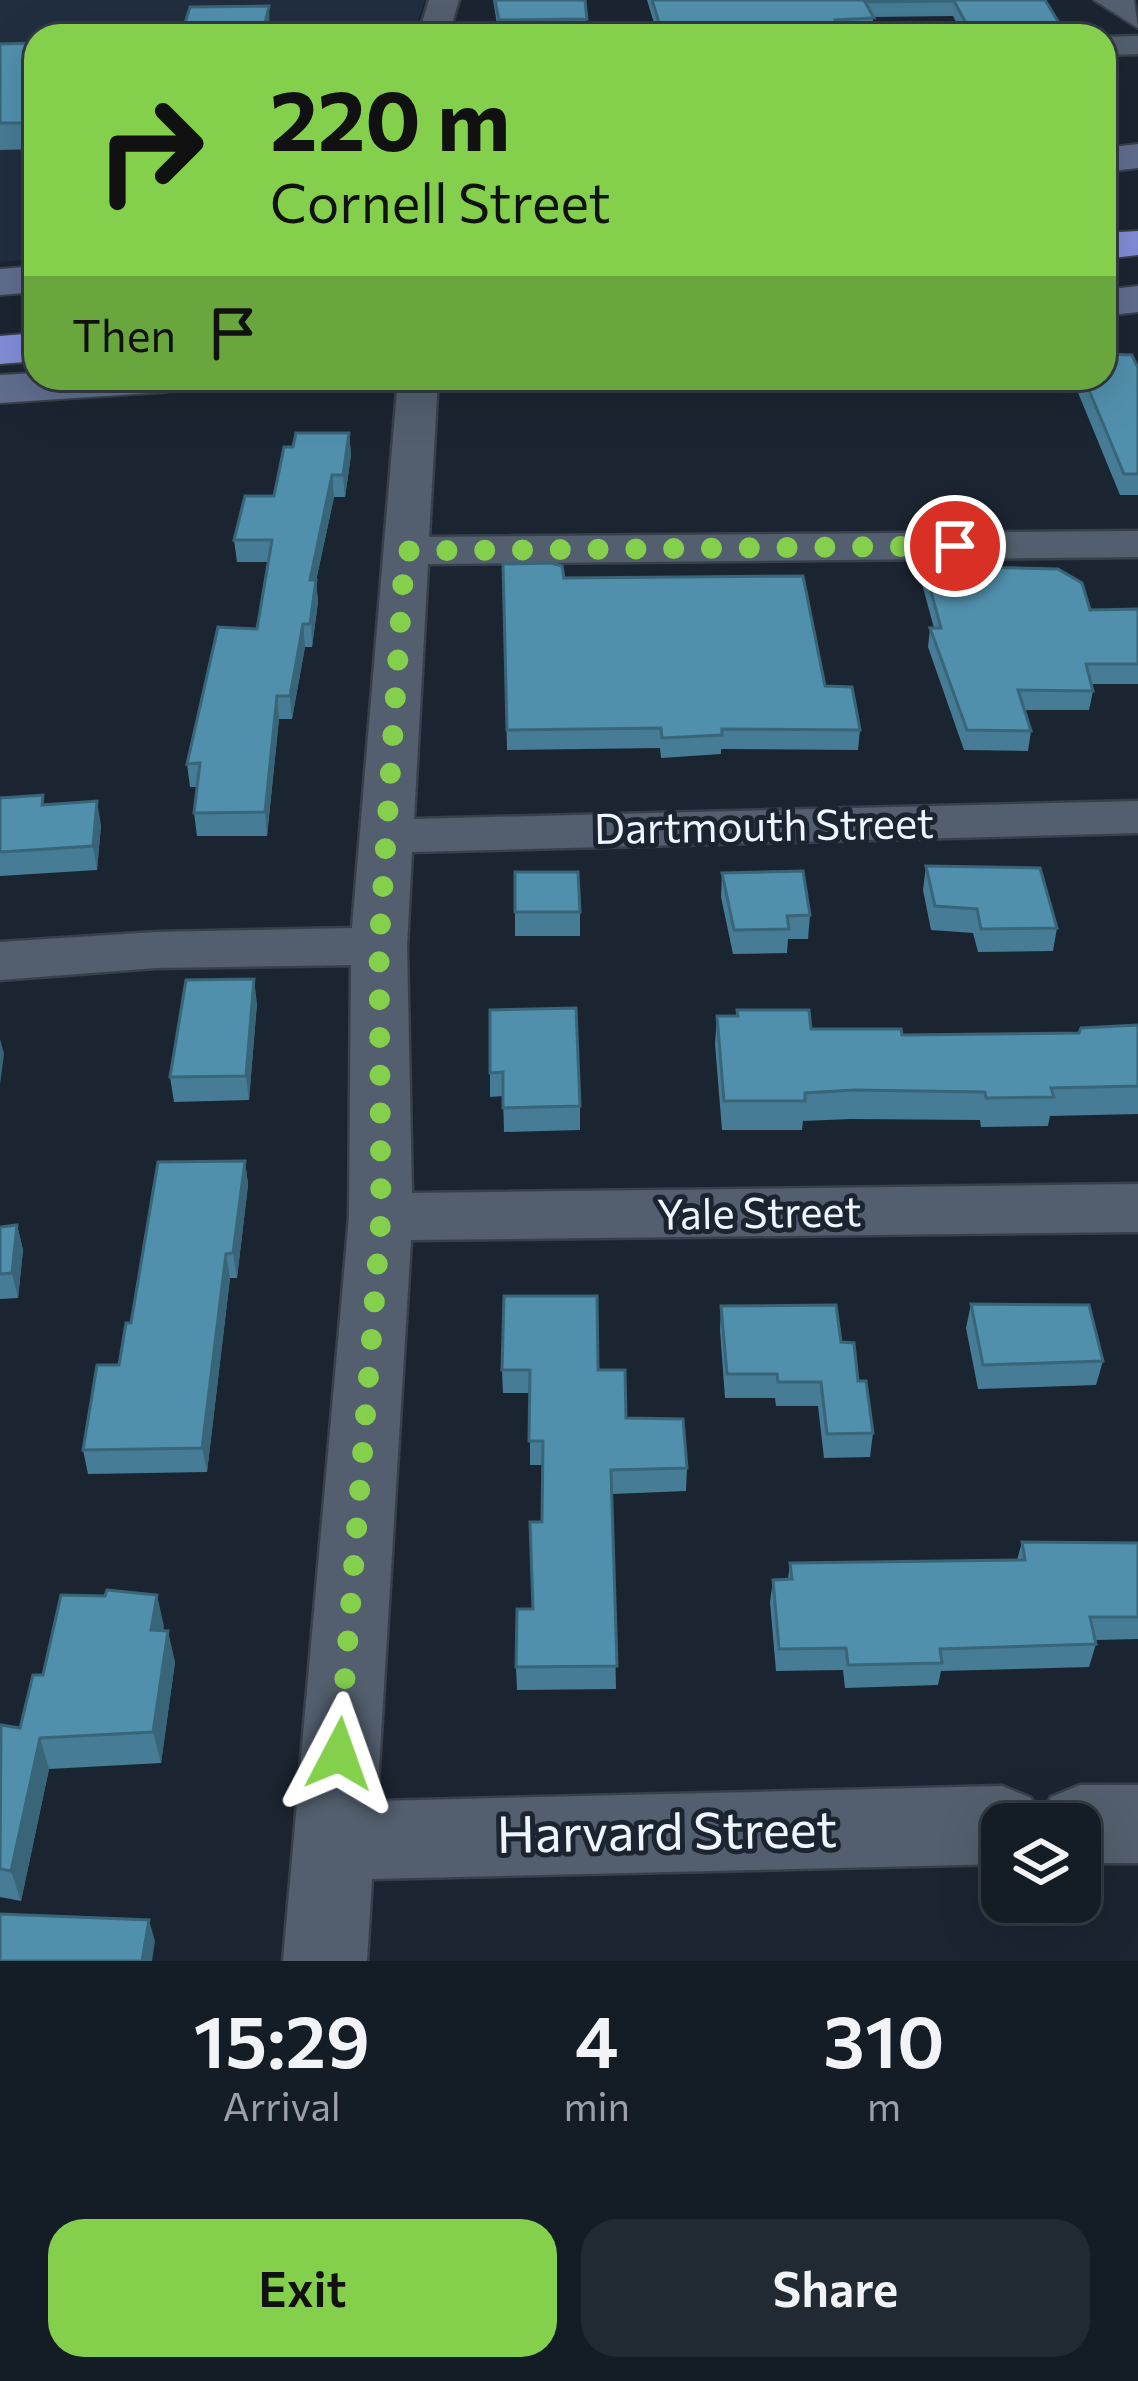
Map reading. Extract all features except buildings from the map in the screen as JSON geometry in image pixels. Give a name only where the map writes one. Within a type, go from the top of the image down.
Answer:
[{"type":"street","points":[[1111,0],[1138,18]]},
{"type":"street","points":[[325,1961],[381,1217],[379,946],[417,390]]},
{"type":"street","points":[[405,551],[1138,544]]},
{"type":"street","name":"Dartmouth Street","points":[[389,836],[1138,817]]},
{"type":"street","points":[[0,961],[156,950],[379,946]]},
{"type":"street","name":"Yale Street","points":[[381,1217],[1138,1208]]},
{"type":"street","points":[[1101,1824],[1138,1824]]},
{"type":"street","name":"Harvard Street","points":[[333,1841],[981,1826]]},
{"type":"shaded area","points":[[0,0],[425,0],[417,24],[24,24],[24,260],[0,262]]},
{"type":"route","points":[[339,1754],[381,1217],[379,946],[405,551],[955,546]]}]
